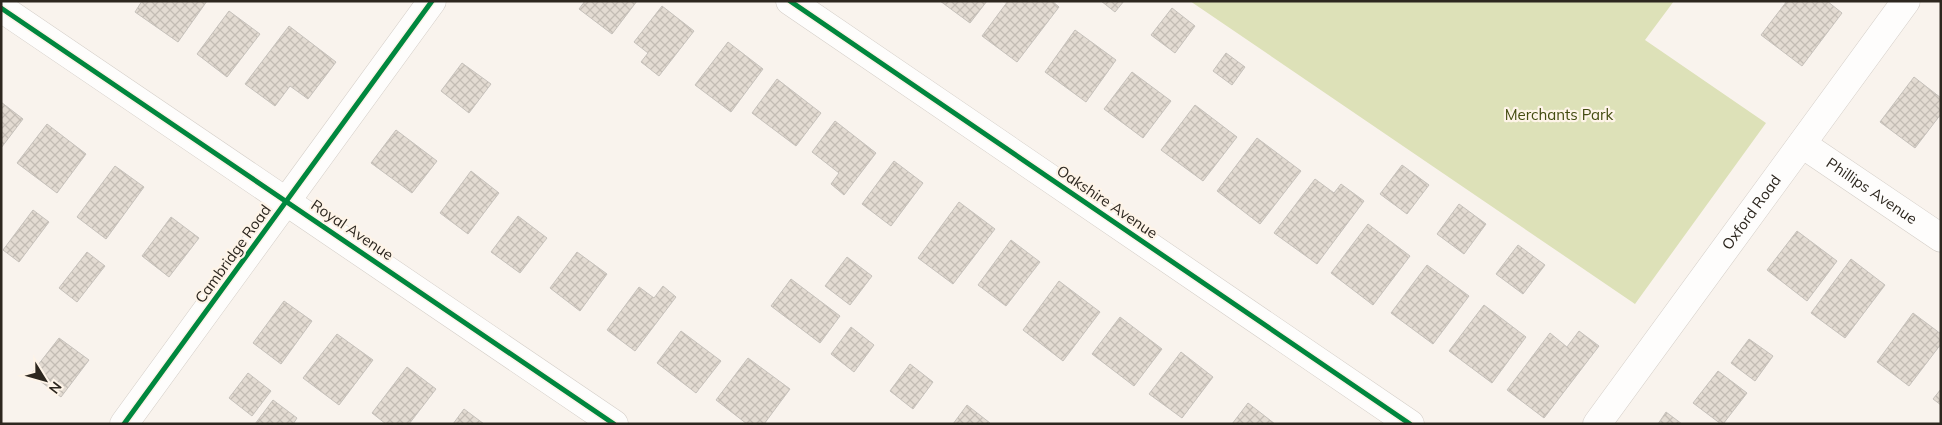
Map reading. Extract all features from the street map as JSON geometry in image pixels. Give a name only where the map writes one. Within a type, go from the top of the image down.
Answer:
[{"type":"street","name":"Cambridge Road","points":[[124,424],[432,1]]},
{"type":"street","name":"Oakshire Avenue","points":[[790,1],[1410,424]]},
{"type":"street","name":"Oxford Road","points":[[1598,424],[1906,1]]},
{"type":"street","name":"Royal Avenue","points":[[1,8],[614,424]]},
{"type":"street","name":"Phillips Avenue","points":[[1802,144],[1941,238]]},
{"type":"green space","name":"Merchants Park","points":[[1190,1],[1674,1],[1645,40],[1766,123],[1635,304]]},
{"type":"building","points":[[142,1],[207,1],[178,42],[135,12]]},
{"type":"building","points":[[585,1],[637,1],[612,34],[579,9]]},
{"type":"building","points":[[940,1],[987,1],[970,23]]},
{"type":"building","points":[[1008,1],[1052,1],[1059,7],[1017,62],[982,36]]},
{"type":"building","points":[[1101,1],[1124,1],[1115,12]]},
{"type":"building","points":[[1787,1],[1827,1],[1842,13],[1802,66],[1761,35]]},
{"type":"building","points":[[662,6],[694,31],[659,76],[641,62],[648,53],[634,42]]},
{"type":"building","points":[[1172,8],[1195,26],[1175,53],[1151,35]]},
{"type":"building","points":[[229,11],[260,34],[227,77],[197,54]]},
{"type":"building","points":[[289,26],[336,62],[308,99],[290,86],[275,106],[245,84]]},
{"type":"building","points":[[1075,30],[1116,60],[1086,102],[1045,72]]},
{"type":"building","points":[[728,42],[763,69],[731,112],[695,85]]},
{"type":"building","points":[[1226,53],[1245,67],[1232,85],[1213,71]]},
{"type":"building","points":[[462,63],[491,84],[469,113],[441,91]]},
{"type":"building","points":[[1132,72],[1171,101],[1143,138],[1104,109]]},
{"type":"building","points":[[1914,77],[1941,98],[1941,114],[1915,148],[1880,122]]},
{"type":"building","points":[[777,79],[821,113],[796,146],[752,113]]},
{"type":"building","points":[[1,102],[23,119],[1,148]]},
{"type":"building","points":[[1195,105],[1237,137],[1203,181],[1161,150]]},
{"type":"building","points":[[835,121],[876,153],[844,195],[831,184],[839,173],[812,152]]},
{"type":"building","points":[[47,124],[86,154],[57,193],[17,163]]},
{"type":"building","points":[[396,130],[437,161],[412,193],[371,163]]},
{"type":"building","points":[[1257,138],[1301,171],[1260,224],[1217,191]]},
{"type":"building","points":[[894,161],[923,183],[891,226],[862,204]]},
{"type":"building","points":[[1402,165],[1429,185],[1407,214],[1380,194]]},
{"type":"building","points":[[115,166],[144,187],[106,239],[77,217]]},
{"type":"building","points":[[471,171],[499,193],[468,234],[440,213]]},
{"type":"building","points":[[1315,179],[1334,193],[1341,184],[1364,201],[1317,264],[1274,233]]},
{"type":"building","points":[[959,202],[995,229],[953,284],[918,258]]},
{"type":"building","points":[[1459,204],[1486,224],[1464,254],[1437,234]]},
{"type":"building","points":[[33,210],[49,222],[19,262],[3,250]]},
{"type":"building","points":[[518,216],[547,238],[520,273],[491,252]]},
{"type":"building","points":[[171,217],[199,238],[169,277],[142,256]]},
{"type":"building","points":[[1368,224],[1410,256],[1373,305],[1331,273]]},
{"type":"building","points":[[1797,231],[1837,261],[1807,301],[1767,270]]},
{"type":"building","points":[[1011,240],[1040,262],[1006,306],[978,285]]},
{"type":"building","points":[[1518,245],[1545,265],[1523,294],[1496,274]]},
{"type":"building","points":[[87,252],[105,266],[77,302],[59,288]]},
{"type":"building","points":[[577,252],[607,274],[580,311],[550,288]]},
{"type":"building","points":[[847,257],[872,276],[850,305],[825,286]]},
{"type":"building","points":[[1851,259],[1885,285],[1845,338],[1811,313]]},
{"type":"building","points":[[1427,265],[1469,296],[1433,344],[1391,313]]},
{"type":"building","points":[[791,279],[840,316],[820,343],[771,306]]},
{"type":"building","points":[[1059,281],[1100,312],[1063,361],[1023,330]]},
{"type":"building","points":[[663,286],[676,297],[635,351],[607,330],[639,287],[654,298]]},
{"type":"building","points":[[284,301],[312,321],[281,364],[253,343]]},
{"type":"building","points":[[1484,305],[1526,337],[1492,383],[1449,351]]},
{"type":"building","points":[[1913,313],[1941,334],[1941,344],[1909,386],[1877,362]]},
{"type":"building","points":[[1120,317],[1162,349],[1134,386],[1092,354]]},
{"type":"building","points":[[851,327],[874,345],[854,372],[831,354]]},
{"type":"building","points":[[681,331],[721,361],[696,393],[657,363]]},
{"type":"building","points":[[1579,331],[1599,346],[1544,418],[1507,390],[1550,333],[1567,347]]},
{"type":"building","points":[[337,334],[373,360],[339,405],[303,378]]},
{"type":"building","points":[[59,338],[89,360],[61,397],[31,374]]},
{"type":"building","points":[[1749,339],[1773,356],[1755,381],[1731,363]]},
{"type":"building","points":[[1181,352],[1213,377],[1182,418],[1149,394]]},
{"type":"building","points":[[748,358],[790,389],[764,424],[747,424],[716,400]]},
{"type":"building","points":[[910,364],[933,382],[913,409],[890,391]]},
{"type":"building","points":[[407,367],[436,389],[409,424],[386,424],[372,413]]},
{"type":"building","points":[[1718,371],[1747,393],[1723,424],[1693,403]]},
{"type":"building","points":[[248,373],[271,391],[252,416],[229,398]]},
{"type":"building","points":[[1941,389],[1941,405],[1933,399]]},
{"type":"building","points":[[273,400],[297,418],[293,424],[255,424]]},
{"type":"building","points":[[1248,403],[1275,424],[1232,424]]},
{"type":"building","points":[[967,405],[990,423],[953,424]]},
{"type":"building","points":[[464,409],[484,424],[453,424]]},
{"type":"building","points":[[1666,412],[1682,424],[1658,424]]},
{"type":"cycle path","points":[[124,424],[432,1]]},
{"type":"cycle path","points":[[790,1],[1410,424]]},
{"type":"cycle path","points":[[1,8],[614,424]]}]
